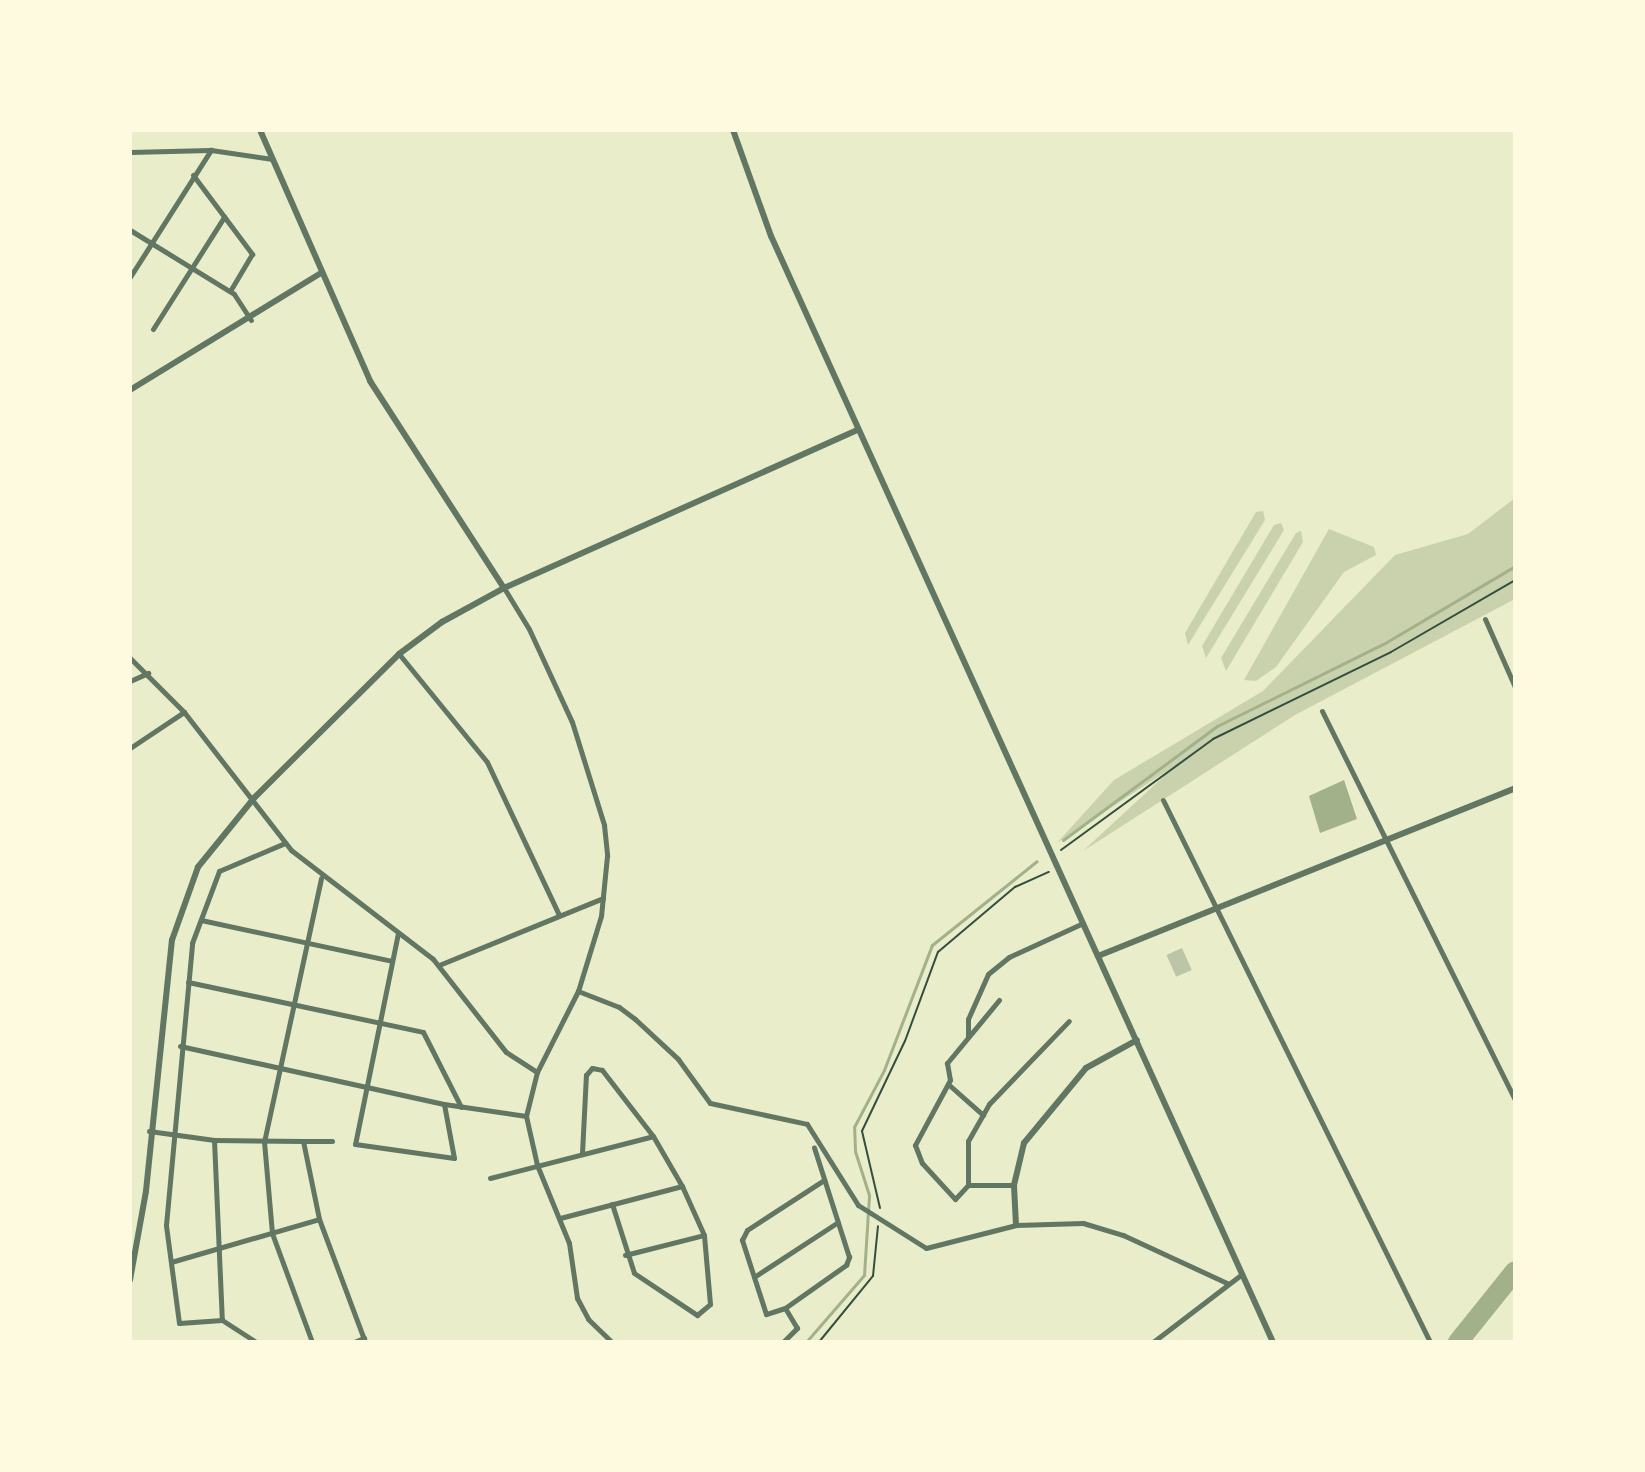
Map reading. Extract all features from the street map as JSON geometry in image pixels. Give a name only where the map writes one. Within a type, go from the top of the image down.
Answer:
[{"type":"street","points":[[260,130],[379,399],[448,494],[529,629],[586,759],[604,825],[603,898],[578,991],[537,1072],[526,1116],[537,1165],[560,1218],[582,1309],[612,1342]]},
{"type":"street","points":[[733,130],[771,236],[857,430],[1273,1342]]},
{"type":"street","points":[[130,152],[211,150],[272,159]]},
{"type":"street","points":[[130,277],[211,150]]},
{"type":"street","points":[[193,175],[252,254],[230,291]]},
{"type":"street","points":[[153,329],[224,217]]},
{"type":"street","points":[[130,230],[230,291],[251,320]]},
{"type":"street","points":[[130,390],[251,320],[321,273]]},
{"type":"street","points":[[130,1280],[146,1191],[149,1131],[176,925],[198,867],[254,798],[399,654],[442,622],[504,588],[857,430]]},
{"type":"street","points":[[1485,619],[1515,687]]},
{"type":"street","points":[[399,654],[487,762],[559,915]]},
{"type":"street","points":[[130,658],[184,712],[254,798],[285,843],[321,878],[439,965],[506,1052],[537,1072]]},
{"type":"street","points":[[130,681],[148,673]]},
{"type":"street","points":[[1322,711],[1515,1100]]},
{"type":"street","points":[[130,748],[184,712]]},
{"type":"street","points":[[1098,956],[1515,788]]},
{"type":"street","points":[[1163,800],[1430,1342]]},
{"type":"street","points":[[256,1342],[222,1320],[179,1323],[166,1225],[180,1046],[192,943],[219,871],[285,843]]},
{"type":"street","points":[[312,1342],[272,1233],[264,1142],[321,878]]},
{"type":"street","points":[[439,965],[603,898]]},
{"type":"street","points":[[201,920],[392,961]]},
{"type":"street","points":[[968,1038],[968,1019],[988,974],[1009,957],[1083,923]]},
{"type":"street","points":[[398,933],[364,1086],[355,1144],[454,1158],[444,1104]]},
{"type":"street","points":[[188,982],[423,1032],[461,1107]]},
{"type":"street","points":[[578,991],[619,1007],[635,1019],[678,1059],[710,1103],[807,1124],[864,1209],[919,1244],[936,1248],[1016,1225],[1100,1227],[1227,1283]]},
{"type":"street","points":[[999,1000],[947,1063],[948,1084],[915,1145],[922,1163],[955,1199],[968,1185],[968,1141],[983,1115],[1057,1028],[1069,1021]]},
{"type":"street","points":[[1016,1225],[1016,1162],[1033,1131],[1086,1068],[1137,1040]]},
{"type":"street","points":[[180,1046],[444,1104],[526,1116]]},
{"type":"street","points":[[582,1153],[586,1075],[592,1068],[602,1070],[653,1136],[682,1186],[704,1235],[710,1304],[697,1315],[643,1284],[625,1255],[612,1204]]},
{"type":"street","points":[[948,1084],[983,1115]]},
{"type":"street","points":[[149,1131],[214,1140],[332,1141]]},
{"type":"street","points":[[490,1178],[653,1136]]},
{"type":"street","points":[[214,1140],[222,1320]]},
{"type":"street","points":[[303,1141],[319,1219],[364,1340],[354,1342]]},
{"type":"street","points":[[814,1147],[849,1257],[846,1265],[785,1308],[766,1314],[742,1240],[747,1230],[824,1180]]},
{"type":"street","points":[[968,1185],[1014,1185]]},
{"type":"street","points":[[560,1218],[682,1186]]},
{"type":"street","points":[[171,1262],[319,1219]]},
{"type":"street","points":[[754,1277],[838,1222]]},
{"type":"street","points":[[625,1255],[704,1235]]},
{"type":"street","points":[[1153,1342],[1242,1274]]},
{"type":"street","points":[[783,1342],[798,1332],[785,1308]]},
{"type":"path","points":[[1060,851],[1213,739],[1391,652],[1515,580]]},
{"type":"path","points":[[819,1342],[873,1276],[880,1195],[862,1131],[900,1054],[938,952],[1015,887],[1048,872]]},
{"type":"shaded area","points":[[1515,498],[1515,599],[1295,715],[1083,851],[1176,765],[1057,843],[1114,780],[1263,691],[1395,555],[1468,534]]},
{"type":"shaded area","points":[[1263,511],[1265,520],[1188,645],[1185,633],[1256,512]]},
{"type":"shaded area","points":[[1281,523],[1284,530],[1206,658],[1202,646],[1274,525]]},
{"type":"shaded area","points":[[1329,529],[1374,547],[1376,555],[1344,572],[1276,667],[1256,681],[1244,680]]},
{"type":"shaded area","points":[[1301,531],[1303,542],[1226,671],[1221,658],[1296,533]]},
{"type":"shaded area","points":[[1344,780],[1357,819],[1320,833],[1309,796]]},
{"type":"building","points":[[1182,948],[1192,970],[1176,977],[1166,955]]},
{"type":"waterway","points":[[1063,840],[1217,726],[1385,643],[1515,566]]},
{"type":"waterway","points":[[806,1342],[864,1275],[869,1195],[855,1151],[854,1127],[884,1070],[932,945],[1037,861]]},
{"type":"waterway","points":[[1458,1342],[1515,1271]]}]
